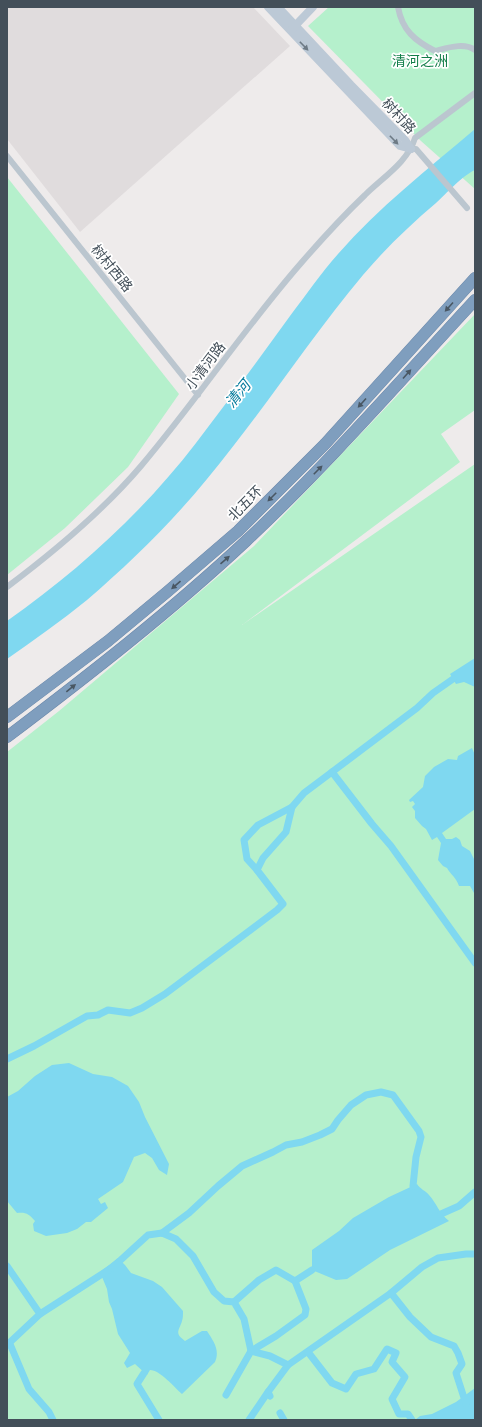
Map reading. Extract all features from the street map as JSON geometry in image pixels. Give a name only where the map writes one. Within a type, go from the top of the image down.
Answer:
[{"type":"highway","name":"北五环","points":[[7,717],[108,641],[238,531],[325,444],[475,278]]},
{"type":"highway","name":"北五环","points":[[7,737],[54,702],[176,603],[247,541],[335,453],[475,300]]},
{"type":"highway","points":[[7,713],[44,690]]},
{"type":"highway","points":[[7,741],[54,702]]},
{"type":"main road","name":"树村路","points":[[268,7],[293,28],[405,140],[411,148]]},
{"type":"main road","name":"树村路","points":[[278,7],[293,28]]},
{"type":"main road","points":[[293,28],[313,7]]},
{"type":"street","points":[[398,7],[399,13],[409,33],[421,44],[435,51],[451,47],[472,48],[475,50]]},
{"type":"street","name":"小清河路","points":[[7,587],[32,569],[115,495],[141,466],[198,395],[264,308],[302,262],[365,195],[400,162],[411,148],[415,138],[475,93]]},
{"type":"street","points":[[411,148],[416,149],[422,155],[467,208]]},
{"type":"street","name":"树村西路","points":[[7,156],[198,395]]},
{"type":"shaded area","points":[[7,7],[253,7],[290,46],[80,232],[7,139]]},
{"type":"green space","name":"清河之洲","points":[[329,7],[475,7],[475,189],[421,141],[308,26]]},
{"type":"green space","points":[[7,177],[179,394],[128,467],[65,528],[7,575]]},
{"type":"green space","points":[[475,314],[475,410],[441,434],[460,462],[242,625],[475,464],[475,1420],[7,1420],[7,752],[59,711],[254,546]]},
{"type":"water","name":"清河","points":[[475,129],[475,170],[460,180],[407,229],[363,275],[323,325],[247,429],[179,511],[150,542],[87,600],[7,659],[7,621],[84,561],[154,493],[196,443],[338,254],[387,204]]},
{"type":"water","points":[[475,658],[475,687],[464,682],[456,684],[450,674]]},
{"type":"water","points":[[472,748],[475,755],[475,809],[442,833],[446,839],[456,837],[460,840],[462,846],[470,851],[475,861],[475,893],[470,886],[459,886],[447,868],[438,860],[441,843],[437,837],[432,840],[426,829],[415,818],[415,811],[412,807],[415,804],[413,801],[410,802],[409,800],[423,787],[425,776],[434,767],[448,759],[457,760],[458,756]]},
{"type":"water","points":[[69,1063],[93,1074],[112,1077],[128,1086],[139,1102],[169,1164],[167,1175],[159,1170],[152,1158],[145,1153],[134,1157],[123,1182],[98,1199],[101,1204],[105,1202],[108,1208],[91,1222],[86,1222],[77,1229],[67,1233],[46,1236],[34,1231],[33,1224],[35,1221],[25,1213],[17,1213],[7,1201],[7,1097],[18,1091],[35,1076],[52,1065]]},
{"type":"water","points":[[417,1184],[429,1195],[449,1221],[390,1250],[347,1279],[336,1280],[312,1270],[312,1250],[339,1231],[353,1218],[389,1197]]},
{"type":"water","points":[[118,1258],[131,1273],[153,1281],[162,1287],[183,1311],[178,1332],[179,1336],[185,1341],[202,1331],[207,1331],[214,1342],[217,1350],[215,1362],[182,1394],[167,1379],[158,1373],[150,1370],[147,1375],[135,1364],[127,1368],[124,1363],[130,1353],[118,1334],[107,1289],[100,1272]]},
{"type":"water","points":[[475,1388],[475,1420],[415,1420],[420,1416],[432,1414],[456,1402]]},
{"type":"waterway","points":[[453,679],[332,772],[391,846],[475,963]]},
{"type":"waterway","points":[[7,1059],[34,1046],[87,1016],[98,1015],[108,1010],[130,1013],[142,1008],[165,994],[277,910],[283,904],[257,870],[263,858],[286,832],[292,807],[304,793],[332,772]]},
{"type":"waterway","points":[[257,870],[247,859],[244,840],[258,825],[292,807]]},
{"type":"waterway","points":[[162,1233],[189,1213],[242,1166],[286,1145],[302,1142],[332,1129],[351,1105],[366,1095],[381,1092],[393,1095],[419,1131],[421,1137],[416,1157],[413,1186]]},
{"type":"waterway","points":[[441,1214],[459,1206],[475,1192]]},
{"type":"waterway","points":[[40,1314],[113,1267],[148,1235],[162,1233],[176,1239],[193,1256],[214,1292],[224,1301],[234,1302],[244,1319],[251,1351],[226,1395]]},
{"type":"waterway","points":[[251,1351],[270,1356],[288,1365],[391,1293],[422,1267],[438,1258],[475,1254]]},
{"type":"waterway","points":[[7,1266],[40,1314],[7,1345]]},
{"type":"waterway","points":[[234,1302],[259,1280],[276,1270],[295,1281],[312,1270]]},
{"type":"waterway","points":[[251,1351],[276,1336],[305,1315],[306,1309],[295,1281]]},
{"type":"waterway","points":[[391,1293],[410,1317],[431,1337],[454,1346],[462,1364],[456,1373],[466,1404]]},
{"type":"waterway","points":[[10,1344],[29,1389],[49,1412],[53,1420]]},
{"type":"waterway","points":[[308,1352],[332,1383],[346,1389],[356,1374],[374,1369],[387,1349],[396,1353],[392,1362],[405,1377],[392,1399],[399,1414],[408,1414],[412,1420]]},
{"type":"waterway","points":[[270,1396],[268,1392],[288,1365]]},
{"type":"waterway","points":[[144,1373],[137,1384],[159,1420]]},
{"type":"waterway","points":[[249,1420],[268,1392]]},
{"type":"waterway","points":[[280,1413],[284,1420]]}]
